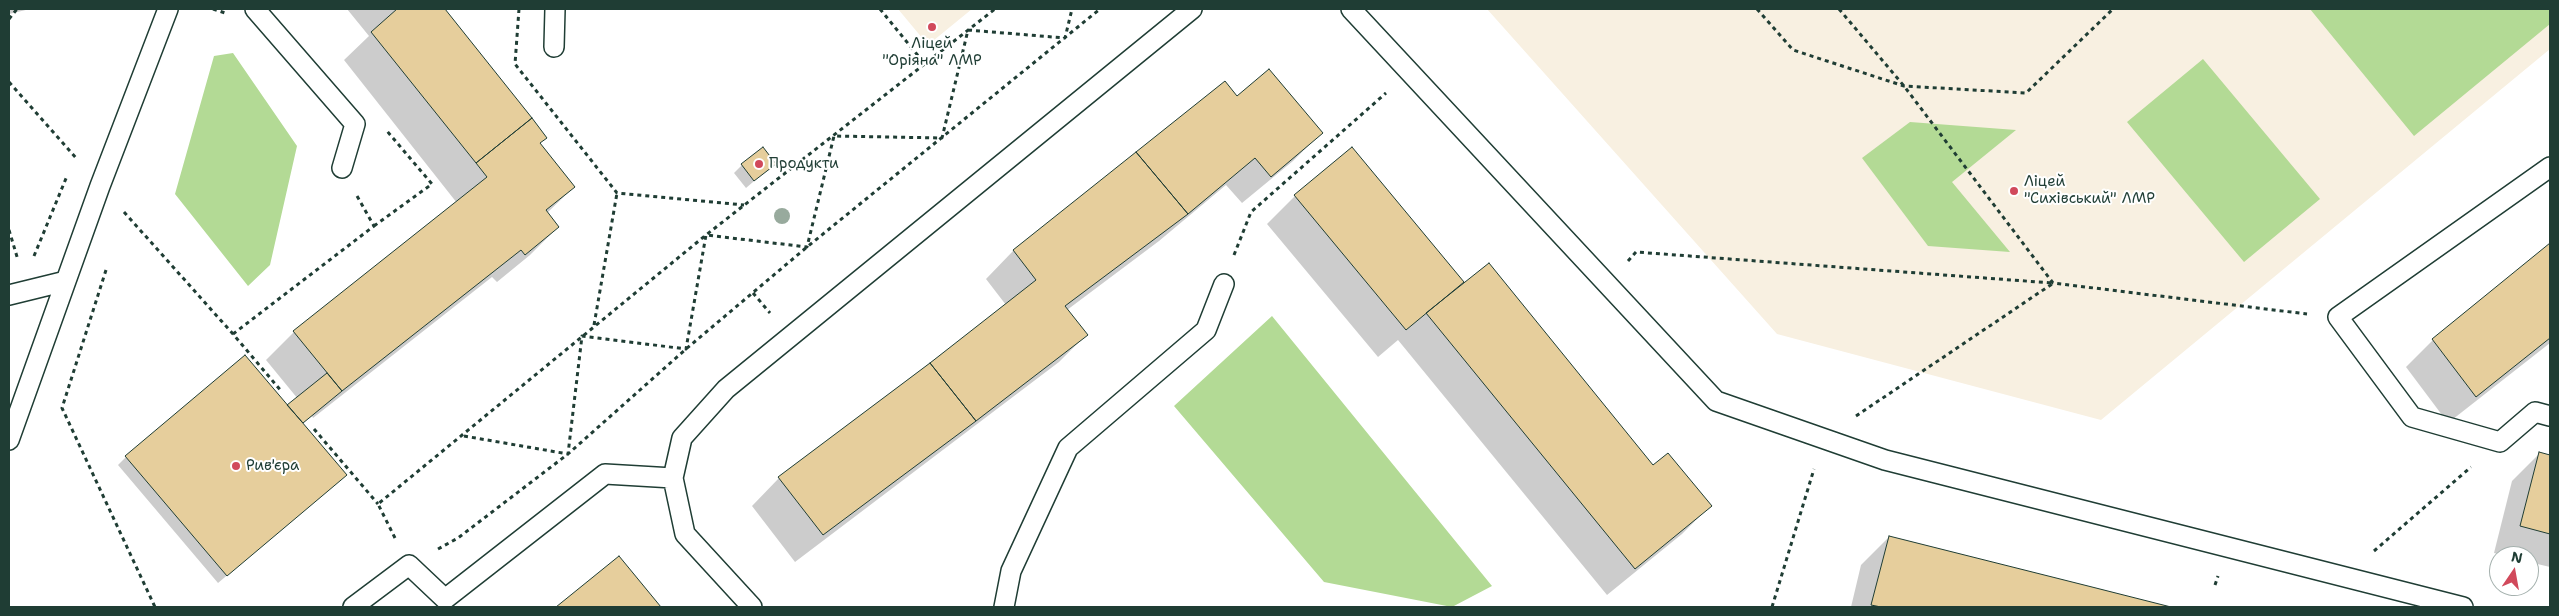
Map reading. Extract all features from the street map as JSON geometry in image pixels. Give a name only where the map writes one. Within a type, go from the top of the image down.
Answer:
[{"type":"lane","points":[[9,440],[100,186],[168,9]]},
{"type":"lane","points":[[254,9],[355,124],[342,168]]},
{"type":"lane","points":[[554,47],[555,9]]},
{"type":"lane","points":[[752,607],[685,534],[673,478],[682,438],[726,389],[1192,9]]},
{"type":"lane","points":[[1351,9],[1716,402],[1885,460],[2463,607]]},
{"type":"lane","points":[[2550,167],[2338,317],[2412,417],[2500,442],[2536,412],[2550,416]]},
{"type":"lane","points":[[9,295],[66,281]]},
{"type":"lane","points":[[1004,607],[1011,570],[1068,448],[1206,330],[1224,284]]},
{"type":"lane","points":[[354,607],[409,565],[445,599],[605,474],[673,478]]},
{"type":"path","points":[[9,19],[18,9]]},
{"type":"path","points":[[520,9],[515,64],[617,192],[744,205]]},
{"type":"path","points":[[880,9],[924,63]]},
{"type":"path","points":[[378,504],[463,436],[706,234],[995,9]]},
{"type":"path","points":[[1065,38],[1072,9]]},
{"type":"path","points":[[314,429],[378,504],[409,565],[458,538],[568,454],[686,349],[807,247],[1100,9]]},
{"type":"path","points":[[1756,9],[1793,50],[1904,86],[2026,93],[2112,9]]},
{"type":"path","points":[[1839,9],[1904,86],[2053,283]]},
{"type":"path","points":[[968,30],[1065,38]]},
{"type":"path","points":[[942,138],[968,30]]},
{"type":"path","points":[[1224,284],[1251,212],[1410,72]]},
{"type":"path","points":[[9,82],[233,334],[282,392]]},
{"type":"path","points":[[834,136],[942,138]]},
{"type":"path","points":[[807,247],[834,136]]},
{"type":"path","points":[[233,334],[374,226],[342,168]]},
{"type":"path","points":[[594,326],[617,192]]},
{"type":"path","points":[[121,222],[124,213]]},
{"type":"path","points":[[9,230],[19,264]]},
{"type":"path","points":[[706,234],[807,247]]},
{"type":"path","points":[[686,349],[706,234]]},
{"type":"path","points":[[1636,252],[2053,283],[2338,317]]},
{"type":"path","points":[[106,269],[62,408],[155,607]]},
{"type":"path","points":[[1772,607],[1823,438],[2053,283]]},
{"type":"path","points":[[582,336],[686,349]]},
{"type":"path","points":[[568,454],[582,336]]},
{"type":"path","points":[[463,436],[568,454]]},
{"type":"path","points":[[2344,576],[2500,442]]},
{"type":"shaded area","name":"Ліцей \"Оріяна\" ЛМР","points":[[898,9],[972,9],[928,45]]},
{"type":"shaded area","name":"Ліцей \"Сихівський\" ЛМР","points":[[1487,9],[2550,9],[2550,49],[2101,420],[1777,334]]},
{"type":"green space","points":[[2310,9],[2550,9],[2550,24],[2414,136]]},
{"type":"green space","points":[[233,53],[297,146],[270,265],[248,286],[175,194],[214,56]]},
{"type":"green space","points":[[2203,59],[2320,199],[2244,262],[2127,122]]},
{"type":"green space","points":[[1910,122],[2016,130],[1952,182],[2010,252],[1928,246],[1862,158]]},
{"type":"green space","points":[[1272,316],[1492,586],[1452,607],[1324,582],[1174,406]]},
{"type":"building","points":[[397,9],[445,9],[532,118],[476,163],[371,32]]},
{"type":"building","points":[[1269,69],[1323,133],[1271,177],[1255,158],[1188,214],[1136,152],[1225,81],[1237,96]]},
{"type":"building","points":[[532,118],[547,138],[540,143],[575,187],[546,210],[559,227],[525,255],[521,250],[342,391],[293,331],[487,177],[476,163]]},
{"type":"building","name":"Продукти","points":[[763,147],[776,164],[754,181],[741,164]]},
{"type":"building","points":[[1352,147],[1464,282],[1406,330],[1294,195]]},
{"type":"building","points":[[1136,152],[1188,214],[1065,306],[1088,335],[976,421],[930,363],[1036,280],[1013,250]]},
{"type":"building","points":[[2550,243],[2550,338],[2476,397],[2432,339]]},
{"type":"building","points":[[1489,263],[1653,465],[1668,453],[1712,506],[1635,569],[1426,313]]},
{"type":"building","name":"Рив'єра","points":[[245,355],[347,475],[227,576],[125,456]]},
{"type":"building","points":[[930,363],[976,421],[823,535],[778,477]]},
{"type":"building","points":[[327,373],[342,391],[303,423],[287,405]]},
{"type":"building","points":[[2539,452],[2550,455],[2550,534],[2520,526]]},
{"type":"building","points":[[1889,536],[2171,607],[1881,607],[1871,605]]},
{"type":"building","points":[[619,556],[661,607],[556,607]]},
{"type":"place","name":"Ліцей \"Оріяна\" ЛМР","points":[[932,27]]},
{"type":"place","name":"Продукти","points":[[759,164]]},
{"type":"place","name":"Ліцей \"Сихівський\" ЛМР","points":[[2014,191]]},
{"type":"place","name":"Рив'єра","points":[[236,466]]}]
